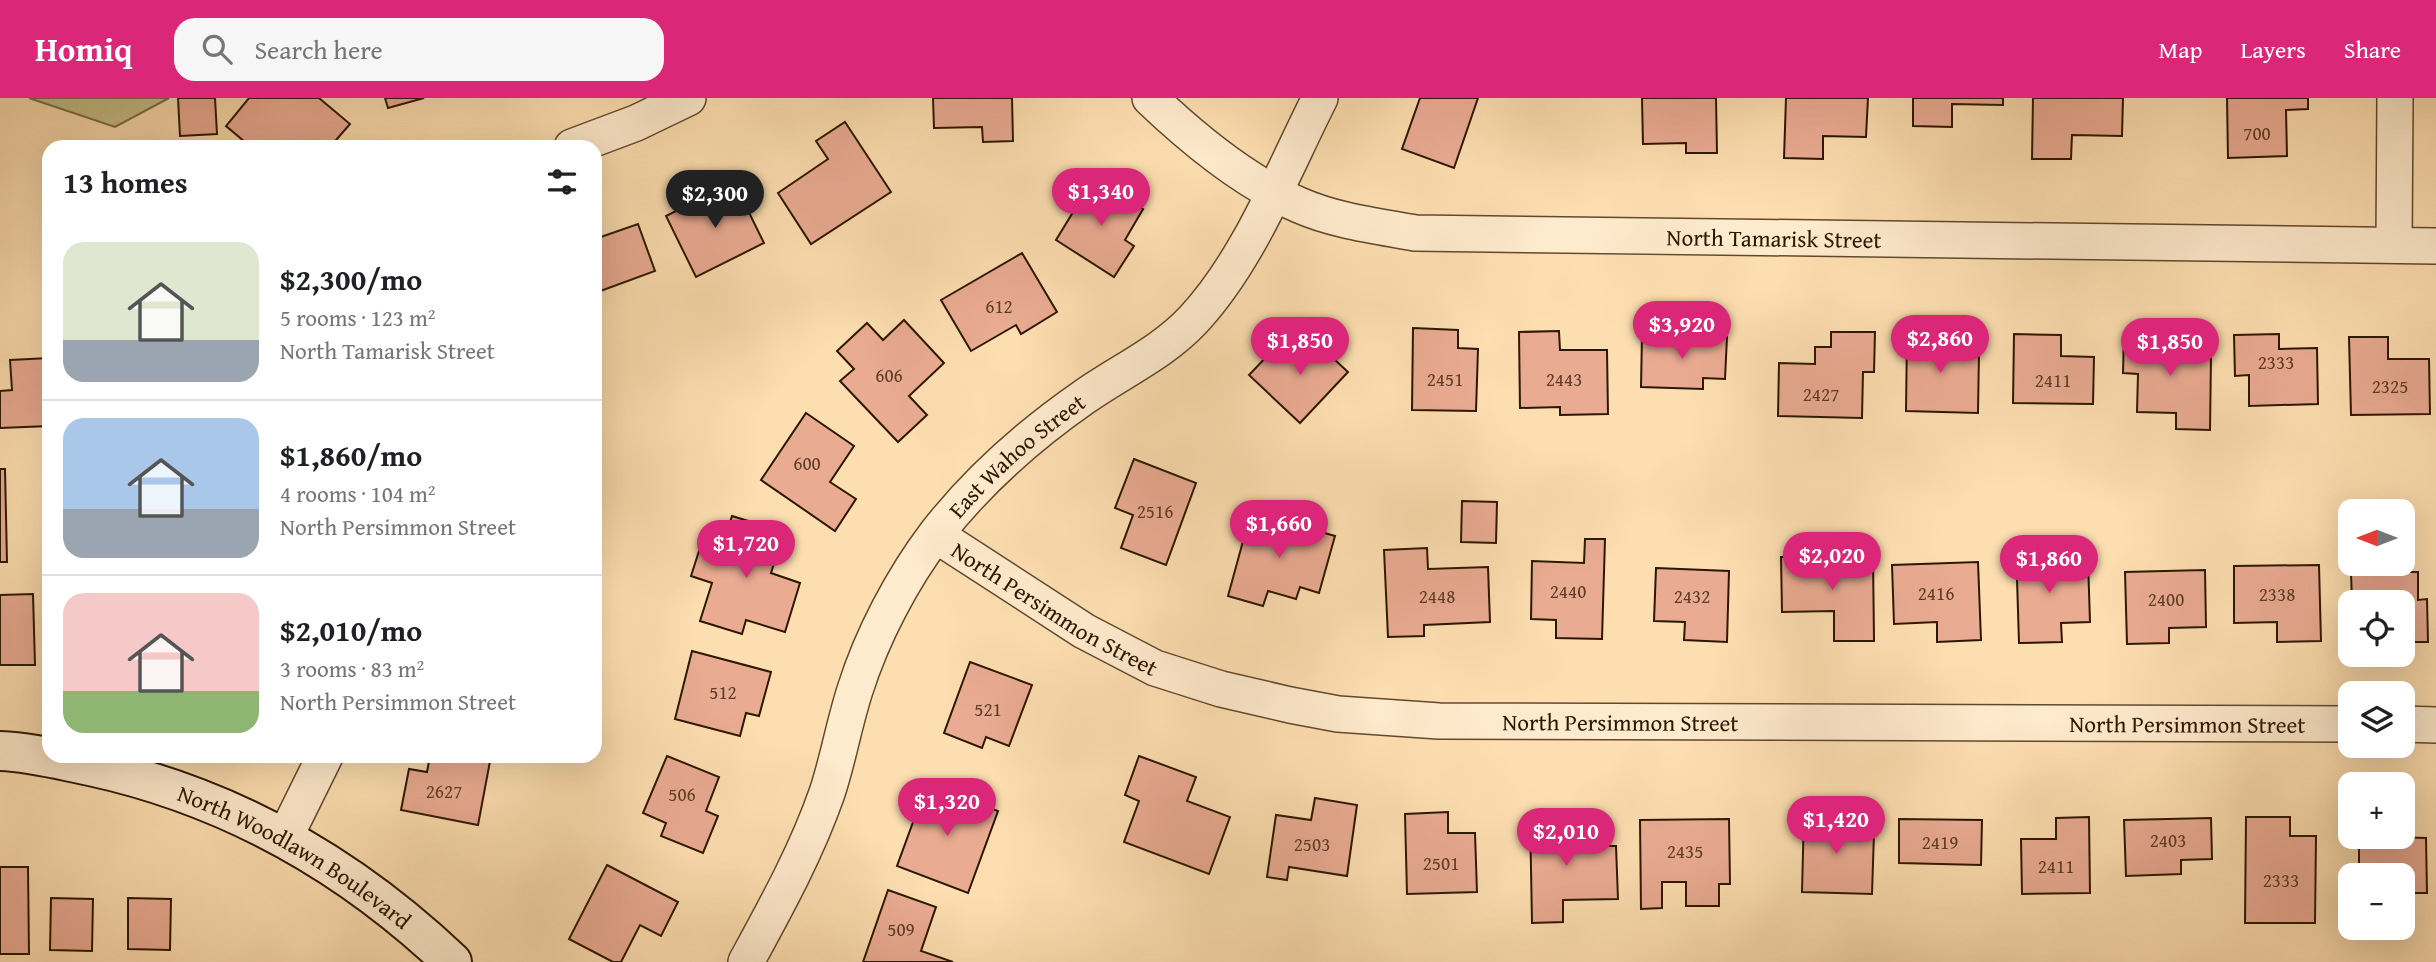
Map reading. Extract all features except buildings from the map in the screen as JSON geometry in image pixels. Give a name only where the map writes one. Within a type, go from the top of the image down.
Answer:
[{"type":"street","points":[[591,140],[636,123],[688,98]]},
{"type":"street","name":"North Tamarisk Street","points":[[1150,98],[1220,156],[1300,206],[1351,222],[1425,233],[2436,246]]},
{"type":"street","name":"East Wahoo Street","points":[[746,962],[796,870],[819,813],[838,756],[855,688],[874,644],[905,582],[936,535],[997,463],[1085,396],[1147,359],[1192,321],[1240,257],[1320,98]]},
{"type":"street","points":[[2394,245],[2395,98]]},
{"type":"street","name":"North Persimmon Street","points":[[936,535],[1084,631],[1155,667],[1245,695],[1338,714],[1439,721],[2338,724]]},
{"type":"street","points":[[2415,724],[2436,725]]},
{"type":"street","name":"North Woodlawn Boulevard","points":[[0,751],[42,757]]},
{"type":"street","name":"North Woodlawn Boulevard","points":[[73,763],[138,777],[213,803],[285,837],[325,860],[400,915],[435,957]]},
{"type":"street","points":[[285,837],[322,763]]},
{"type":"shaded area","points":[[29,98],[169,98],[115,127]]}]
